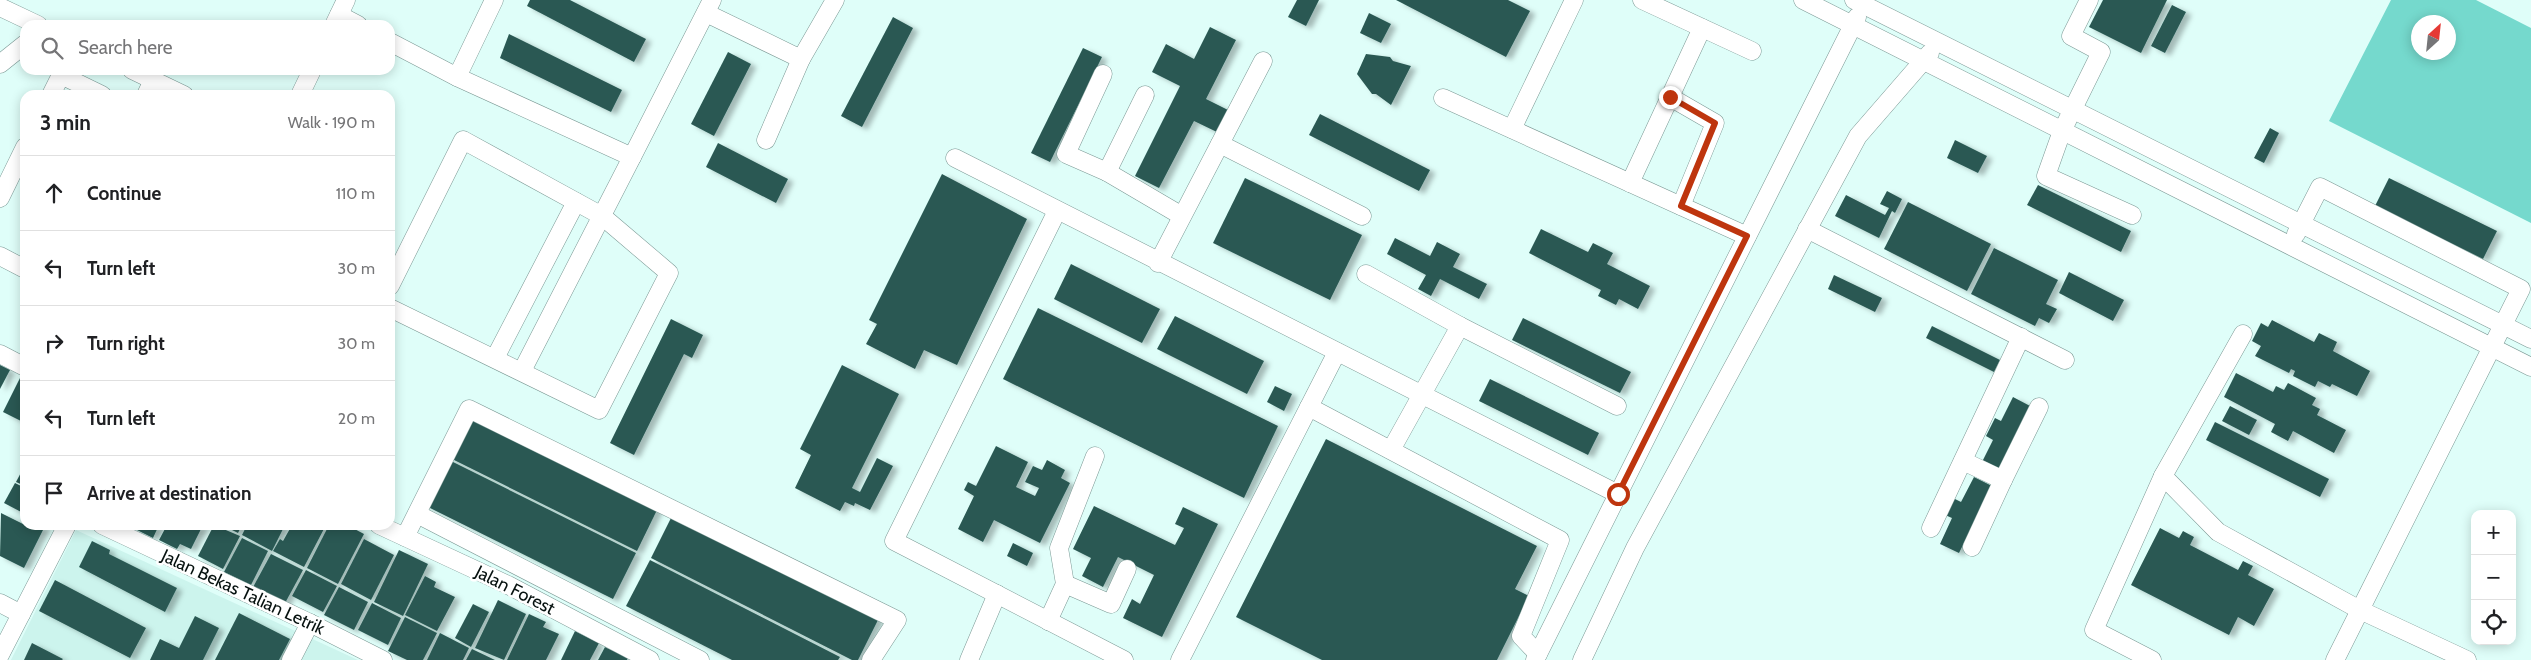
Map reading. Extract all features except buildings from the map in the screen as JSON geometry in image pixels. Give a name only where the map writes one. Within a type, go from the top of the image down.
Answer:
[{"type":"street","points":[[457,77],[494,0]]},
{"type":"street","points":[[766,140],[801,59],[835,0]]},
{"type":"street","points":[[1512,129],[1574,0]]},
{"type":"street","points":[[1642,0],[1752,51]]},
{"type":"street","points":[[1802,0],[2531,367]]},
{"type":"street","points":[[2089,0],[2072,36],[2102,52],[2062,131],[2046,176],[2132,215]]},
{"type":"street","points":[[1309,407],[1560,540],[1521,636],[1536,657],[1852,25],[1858,2],[2531,339]]},
{"type":"street","points":[[522,371],[709,6],[801,59]]},
{"type":"street","points":[[0,7],[27,20]]},
{"type":"street","points":[[340,13],[350,20]]},
{"type":"street","points":[[1630,182],[1702,28]]},
{"type":"street","points":[[1586,659],[1635,548],[1858,136],[1922,61],[1940,43]]},
{"type":"street","points":[[395,45],[457,77],[632,157]]},
{"type":"street","points":[[0,64],[20,48]]},
{"type":"street","points":[[1158,262],[1263,61]]},
{"type":"street","points":[[1103,74],[1066,154],[1107,172],[1182,216]]},
{"type":"street","points":[[54,90],[61,75],[92,90]]},
{"type":"street","points":[[137,75],[149,88]]},
{"type":"street","points":[[302,90],[310,75]]},
{"type":"street","points":[[1107,172],[1145,95]]},
{"type":"street","points":[[1670,97],[1715,123],[1681,206]]},
{"type":"street","points":[[1443,98],[1747,236]]},
{"type":"street","points":[[395,276],[463,140],[602,216],[669,273],[598,410],[522,371],[395,310]]},
{"type":"street","points":[[1220,144],[1362,216]]},
{"type":"street","points":[[0,198],[20,157]]},
{"type":"street","points":[[955,158],[1618,494]]},
{"type":"street","points":[[2291,246],[2300,224],[2320,188],[2521,289],[2335,660]]},
{"type":"street","points":[[495,358],[576,202]]},
{"type":"street","points":[[1057,211],[894,541],[1124,660]]},
{"type":"street","points":[[1807,229],[2065,360]]},
{"type":"street","points":[[0,256],[20,266]]},
{"type":"street","points":[[1366,274],[1460,326],[1616,406]]},
{"type":"street","points":[[1391,450],[1460,326]]},
{"type":"street","points":[[2152,660],[2094,630],[2163,476],[2243,334]]},
{"type":"street","points":[[1931,528],[2021,337]]},
{"type":"street","points":[[1180,660],[1336,352]]},
{"type":"street","points":[[0,354],[20,364]]},
{"type":"street","points":[[1972,547],[2039,407]]},
{"type":"street","points":[[405,537],[470,409],[896,620],[871,660]]},
{"type":"street","points":[[1048,621],[1065,584],[1059,548],[1095,456]]},
{"type":"street","points":[[1963,461],[2003,480]]},
{"type":"street","points":[[2163,476],[2218,532],[2360,610],[2467,660]]},
{"type":"street","points":[[417,514],[700,660]]},
{"type":"street","points":[[0,655],[64,530]]},
{"type":"street","name":"Jalan Bekas Talian Letrik","points":[[113,530],[310,623],[383,660]]},
{"type":"street","name":"Jalan Forest","points":[[390,530],[508,585],[650,660]]},
{"type":"street","points":[[1065,584],[1111,604],[1127,569]]},
{"type":"street","points":[[969,660],[997,594]]},
{"type":"street","points":[[0,603],[22,614]]},
{"type":"street","points":[[291,660],[310,623]]},
{"type":"shaded area","points":[[2391,0],[2476,0],[2531,28],[2531,223],[2329,121]]},
{"type":"shaded area","points":[[76,530],[358,660],[11,660]]},
{"type":"route","points":[[1618,494],[1747,236],[1681,206],[1715,123],[1670,97]]}]
